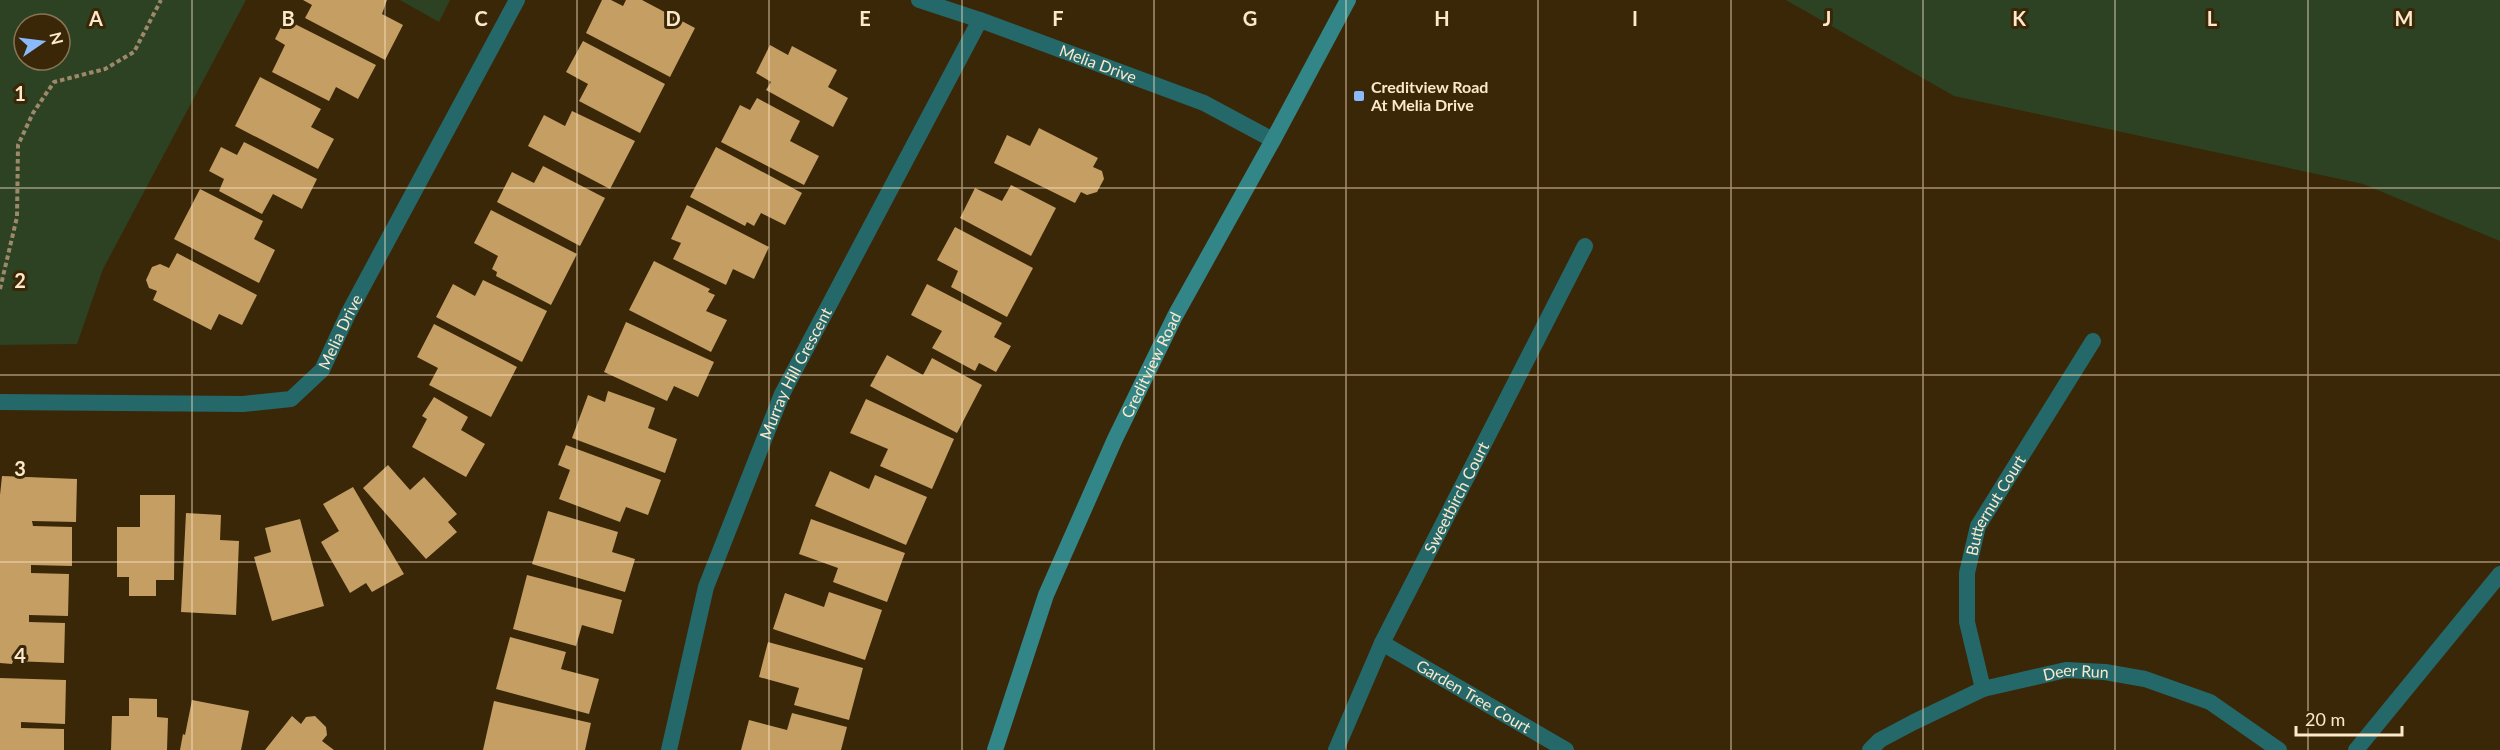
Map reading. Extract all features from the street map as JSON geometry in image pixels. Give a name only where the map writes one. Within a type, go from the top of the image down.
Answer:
[{"type":"main road","name":"Creditview Road","points":[[995,750],[1046,595],[1116,439],[1175,316],[1348,0]]},
{"type":"street","name":"Melia Drive","points":[[0,402],[243,404],[291,399],[322,370],[348,314],[517,0]]},
{"type":"street","name":"Melia Drive","points":[[919,0],[980,20],[1204,103],[1273,140]]},
{"type":"street","name":"Murray Hill Crescent","points":[[669,750],[706,587],[782,394],[980,20]]},
{"type":"street","name":"Sweetbirch Court","points":[[1335,750],[1382,643],[1585,246]]},
{"type":"street","name":"Butternut Court","points":[[1983,689],[1967,622],[1967,573],[1978,526],[2093,341]]},
{"type":"street","points":[[2356,750],[2500,574]]},
{"type":"street","name":"Garden Tree Court","points":[[1382,643],[1566,750]]},
{"type":"street","name":"Deer Run","points":[[1870,750],[1880,740],[1983,689],[2066,670],[2105,672],[2145,679],[2210,702],[2279,750]]},
{"type":"path","points":[[0,289],[17,217],[18,145],[33,113],[54,82],[105,69],[134,52],[161,0]]},
{"type":"green space","points":[[0,0],[246,0],[103,269],[77,344],[0,345]]},
{"type":"green space","points":[[400,0],[450,0],[439,22]]},
{"type":"green space","points":[[1786,0],[2500,0],[2500,241],[2363,184],[1954,96]]},
{"type":"building","points":[[303,0],[387,0],[382,14],[403,25],[385,60],[305,18],[312,5]]},
{"type":"building","points":[[602,0],[611,0],[623,6],[626,0],[642,0],[695,28],[670,77],[586,33]]},
{"type":"building","points":[[285,19],[376,65],[358,99],[336,87],[329,101],[272,72],[285,45],[275,39]]},
{"type":"building","points":[[583,41],[665,84],[640,133],[579,101],[588,84],[566,72]]},
{"type":"building","points":[[770,45],[788,55],[792,46],[837,70],[828,87],[848,98],[833,127],[766,90],[771,82],[756,73]]},
{"type":"building","points":[[260,77],[321,109],[311,127],[334,139],[318,169],[235,126]]},
{"type":"building","points":[[757,98],[800,121],[790,141],[819,156],[804,185],[721,142],[740,105],[750,110]]},
{"type":"building","points":[[572,111],[635,141],[610,189],[528,146],[544,115],[565,126]]},
{"type":"building","points":[[1039,128],[1098,158],[1093,167],[1102,171],[1104,179],[1097,192],[1087,195],[1081,192],[1075,203],[994,163],[1007,135],[1030,146]]},
{"type":"building","points":[[244,142],[317,179],[302,209],[273,194],[262,214],[219,191],[224,179],[209,171],[221,147],[237,155]]},
{"type":"building","points":[[716,147],[802,193],[785,225],[761,213],[754,226],[747,222],[745,226],[690,197]]},
{"type":"building","points":[[543,166],[605,198],[580,246],[497,202],[512,172],[534,183]]},
{"type":"building","points":[[1011,185],[1056,208],[1031,256],[960,218],[975,188],[1002,201]]},
{"type":"building","points":[[200,189],[263,221],[254,239],[275,250],[259,283],[174,239]]},
{"type":"building","points":[[687,205],[769,247],[754,279],[733,269],[726,285],[673,259],[681,243],[671,239]]},
{"type":"building","points":[[491,210],[577,254],[551,305],[496,276],[497,272],[492,269],[498,256],[474,243]]},
{"type":"building","points":[[955,227],[1033,268],[1007,317],[951,287],[958,271],[937,260]]},
{"type":"building","points":[[177,253],[257,295],[242,325],[219,314],[211,330],[153,300],[157,291],[149,288],[146,280],[152,267],[160,264],[169,268]]},
{"type":"building","points":[[654,261],[710,289],[708,292],[715,295],[706,311],[727,320],[711,352],[629,310]]},
{"type":"building","points":[[483,280],[547,311],[522,362],[436,317],[453,284],[475,296]]},
{"type":"building","points":[[927,284],[1002,323],[994,337],[1011,346],[996,372],[979,363],[975,371],[932,348],[942,331],[911,315]]},
{"type":"building","points":[[626,322],[714,362],[698,397],[674,386],[667,401],[604,372]]},
{"type":"building","points":[[434,324],[517,367],[491,417],[429,385],[438,368],[417,357]]},
{"type":"building","points":[[887,355],[923,375],[932,358],[982,385],[957,433],[870,386]]},
{"type":"building","points":[[608,391],[655,408],[648,428],[677,439],[665,473],[572,438],[588,395],[605,402]]},
{"type":"building","points":[[434,397],[468,417],[461,430],[485,444],[466,477],[412,447],[427,419],[422,416]]},
{"type":"building","points":[[866,399],[954,439],[932,489],[880,466],[888,449],[850,433]]},
{"type":"building","points":[[566,445],[661,480],[648,515],[626,507],[620,522],[559,499],[570,470],[558,465]]},
{"type":"building","points":[[388,465],[410,490],[424,477],[457,514],[448,522],[457,532],[426,559],[363,488]]},
{"type":"building","points":[[830,471],[869,489],[875,475],[927,497],[906,545],[815,506]]},
{"type":"building","points":[[2,476],[77,479],[76,522],[32,521],[33,526],[72,527],[72,566],[31,565],[31,573],[69,574],[68,616],[29,615],[29,622],[65,623],[64,663],[13,661],[12,664],[0,663]]},
{"type":"building","points":[[353,487],[404,574],[372,592],[366,583],[350,593],[321,542],[339,531],[323,504]]},
{"type":"building","points":[[140,495],[175,495],[174,580],[156,580],[156,596],[129,596],[129,577],[117,577],[117,527],[140,527]]},
{"type":"building","points":[[548,511],[618,532],[612,552],[635,559],[625,592],[532,564]]},
{"type":"building","points":[[186,513],[221,515],[220,540],[239,541],[236,615],[181,612]]},
{"type":"building","points":[[300,519],[324,606],[272,621],[254,557],[271,552],[265,528]]},
{"type":"building","points":[[811,519],[905,553],[887,602],[833,582],[838,568],[799,554]]},
{"type":"building","points":[[527,575],[622,600],[613,634],[582,625],[576,646],[513,629]]},
{"type":"building","points":[[829,592],[882,610],[865,660],[773,629],[785,593],[824,607]]},
{"type":"building","points":[[510,637],[566,652],[561,669],[599,679],[589,714],[496,689]]},
{"type":"building","points":[[768,642],[863,668],[849,720],[794,705],[799,688],[759,677]]},
{"type":"building","points":[[0,678],[66,680],[65,724],[21,722],[21,728],[64,729],[64,750],[0,750]]},
{"type":"building","points":[[129,698],[157,699],[157,717],[168,718],[167,750],[111,750],[112,716],[129,716]]},
{"type":"building","points":[[192,700],[249,711],[241,750],[180,750]]},
{"type":"building","points":[[494,701],[591,723],[585,750],[483,750]]},
{"type":"building","points":[[792,713],[847,727],[841,750],[741,750],[749,720],[787,730]]},
{"type":"building","points":[[292,716],[301,724],[306,717],[315,716],[326,727],[327,735],[322,741],[334,750],[265,750]]},
{"type":"place","name":"Creditview Road At Melia Drive","points":[[1359,96]]}]
